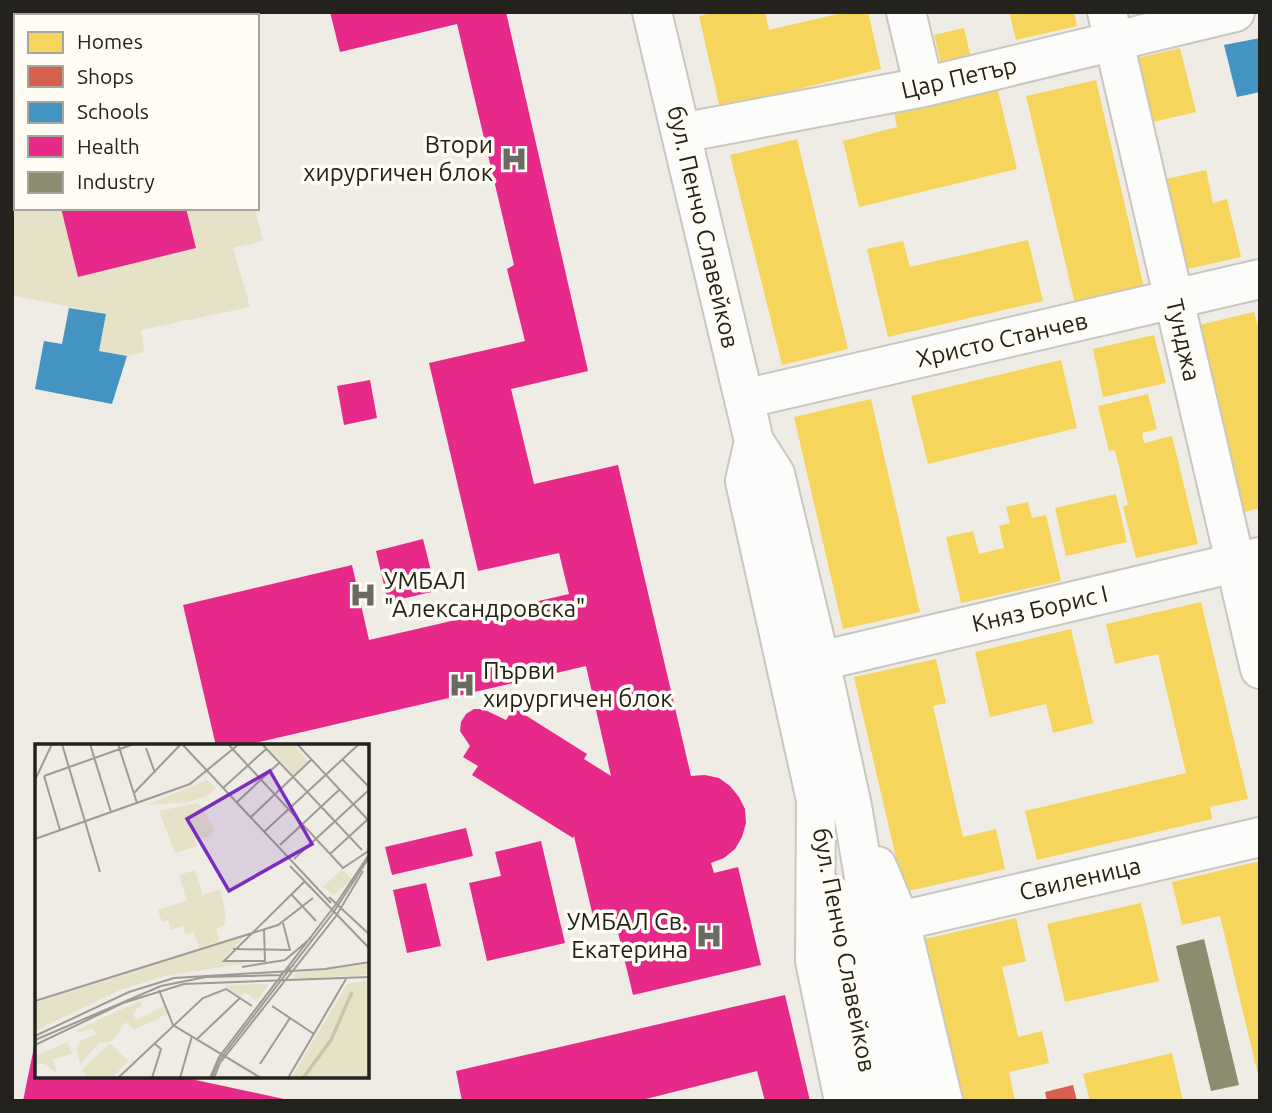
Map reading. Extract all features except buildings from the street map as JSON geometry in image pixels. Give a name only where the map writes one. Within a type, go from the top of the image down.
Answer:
[{"type":"street","name":"бул. Пенчо Славейков","points":[[652,12],[754,441],[775,474],[820,661],[857,1028],[873,1101]]},
{"type":"street","points":[[906,12],[924,87]]},
{"type":"street","name":"Цар Петър","points":[[681,133],[924,87],[1111,27],[1236,12]]},
{"type":"street","name":"Тунджа","points":[[1111,27],[1174,300],[1247,560],[1260,668]]},
{"type":"street","name":"Христо Станчев","points":[[744,398],[1260,279]]},
{"type":"street","name":"бул. Пенчо Славейков","points":[[754,441],[745,481],[834,803],[907,1101]]},
{"type":"street","name":"Княз Борис I","points":[[820,661],[1247,560]]},
{"type":"street","name":"бул. Пенчо Славейков","points":[[834,803],[900,921],[943,1101]]},
{"type":"street","name":"бул. Пенчо Славейков","points":[[834,803],[815,961],[845,1101]]},
{"type":"street","name":"Свиленица","points":[[900,921],[1260,837]]},
{"type":"shaded area","points":[[12,12],[211,12],[14,14],[14,210],[255,210],[263,241],[233,248],[250,307],[141,330],[144,352],[127,356],[99,351],[105,314],[12,295]]},
{"type":"place","name":"Втори хирургичен блок","points":[[514,159]]},
{"type":"place","name":"УМБАЛ \"Александровска\"","points":[[363,595]]},
{"type":"place","name":"Първи хирургичен блок","points":[[462,685]]},
{"type":"place","name":"УМБАЛ Св. Екатерина","points":[[709,936]]}]
